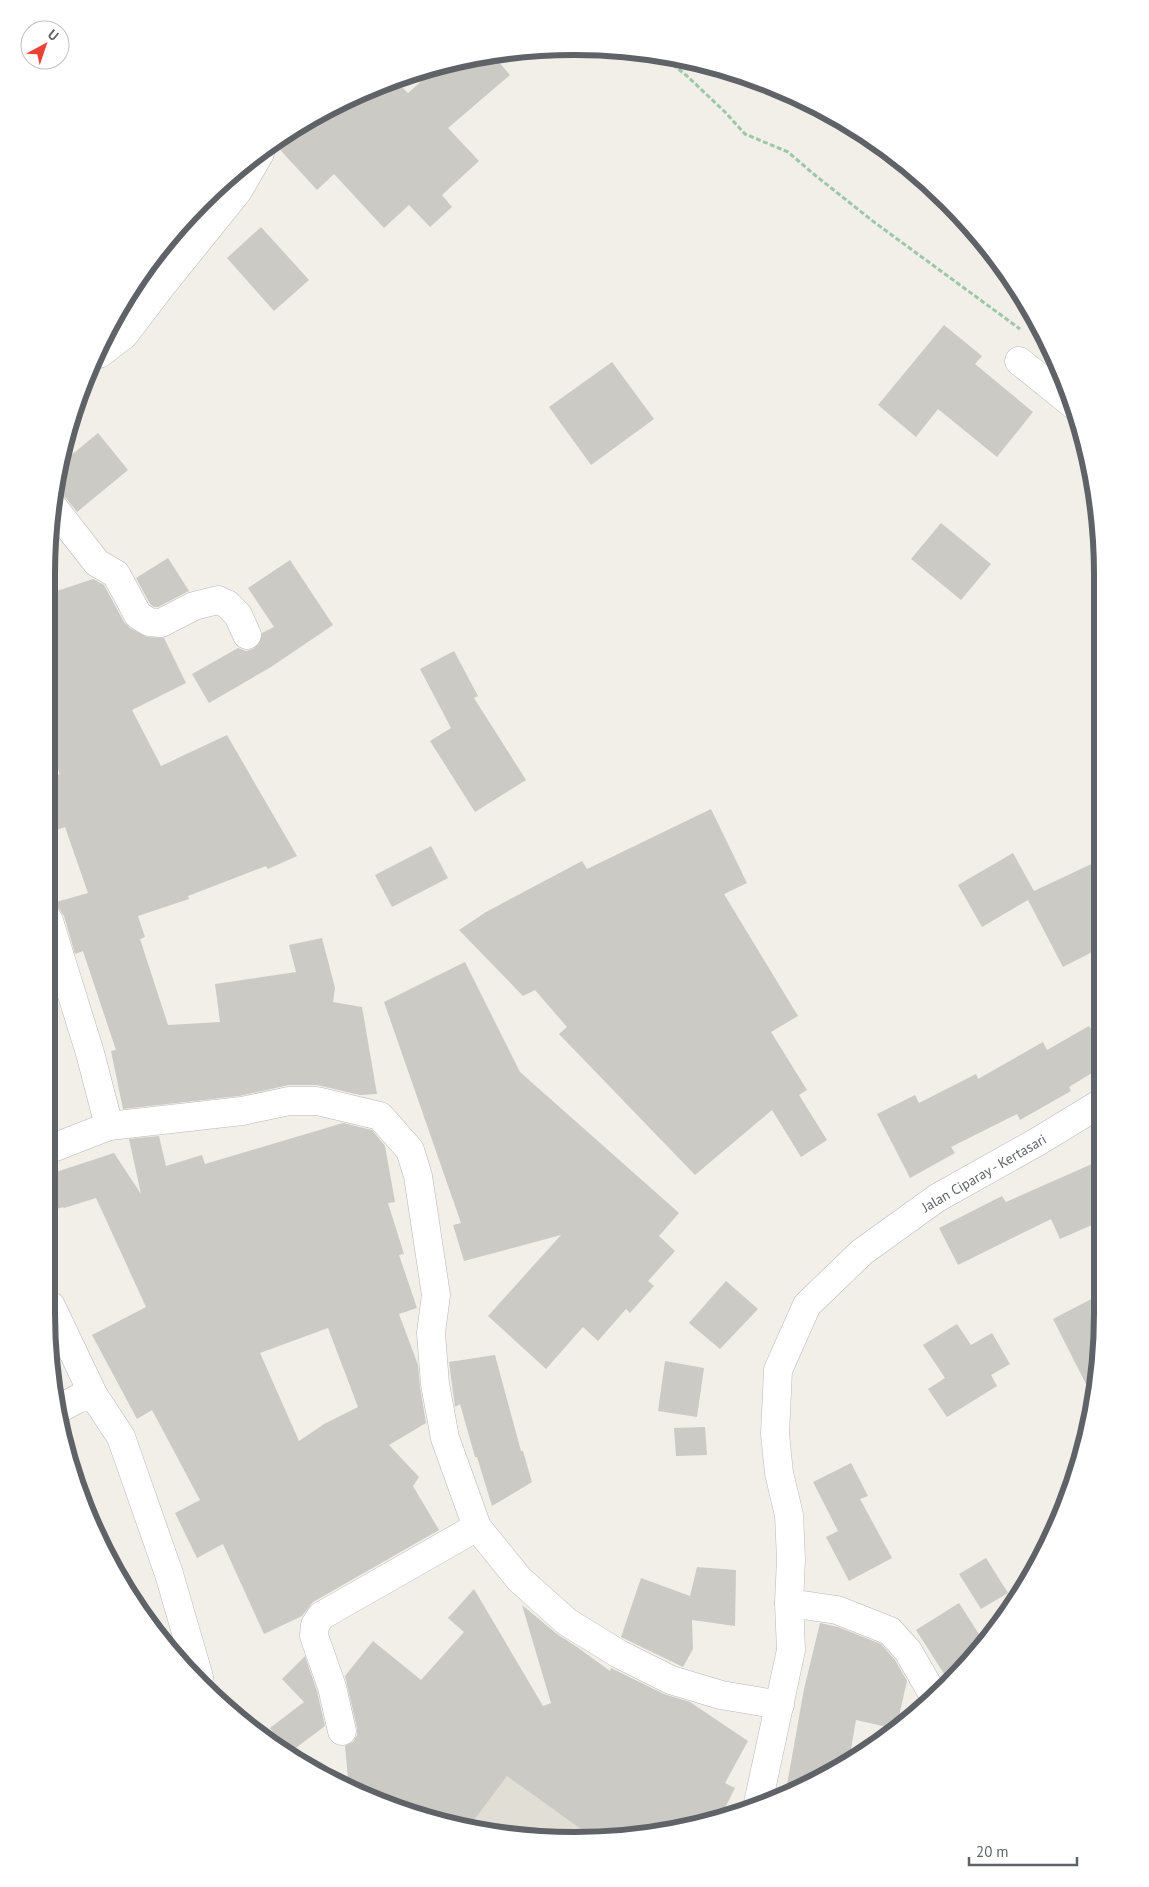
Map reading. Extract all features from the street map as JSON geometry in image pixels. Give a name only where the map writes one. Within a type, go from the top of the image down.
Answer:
[{"type":"street","points":[[108,347],[124,335],[162,284],[238,191],[252,167]]},
{"type":"street","points":[[1019,361],[1061,395]]},
{"type":"street","points":[[58,514],[97,563],[116,574],[138,615],[149,622],[161,623],[194,606],[218,600],[227,604],[238,615],[247,635]]},
{"type":"street","points":[[55,940],[90,1053],[108,1126]]},
{"type":"street","points":[[55,1147],[108,1126],[242,1111],[288,1101],[317,1101],[380,1116],[410,1150],[418,1176],[436,1295],[431,1333],[435,1384],[445,1438],[477,1527],[519,1579],[568,1622],[619,1654],[671,1680],[721,1695],[780,1705]]},
{"type":"street","name":"Jalan Ciparay - Kertasari","points":[[759,1797],[791,1650],[789,1515],[779,1473],[775,1434],[778,1370],[807,1305],[862,1252],[937,1198],[1037,1142],[1094,1107]]},
{"type":"street","points":[[55,1316],[94,1396],[121,1437],[169,1574],[197,1669]]},
{"type":"street","points":[[64,1407],[79,1398],[94,1396]]},
{"type":"street","points":[[342,1732],[332,1687],[314,1636],[315,1625],[321,1616],[477,1527]]},
{"type":"street","points":[[789,1603],[837,1610],[890,1631],[908,1651],[931,1690]]},
{"type":"path","points":[[673,65],[688,76],[745,134],[788,152],[874,222],[1028,334]]},
{"type":"shaded area","points":[[546,1728],[677,1822],[642,1828],[608,1831],[541,1831],[473,1822],[416,1806]]},
{"type":"building","points":[[498,61],[510,75],[448,128],[479,161],[442,195],[452,207],[430,227],[409,205],[384,228],[334,174],[317,190],[279,148],[315,125],[376,95],[401,86],[408,93],[426,77]]},
{"type":"building","points":[[261,227],[309,280],[274,311],[227,258]]},
{"type":"building","points":[[944,325],[982,356],[975,364],[1033,412],[997,457],[938,409],[916,437],[878,405]]},
{"type":"building","points":[[612,362],[654,419],[591,465],[549,407]]},
{"type":"building","points":[[98,433],[128,470],[77,512],[66,498],[61,495],[69,457]]},
{"type":"building","points":[[941,523],[991,564],[961,600],[911,559]]},
{"type":"building","points":[[168,558],[189,591],[158,607],[154,607],[150,604],[136,578]]},
{"type":"building","points":[[290,560],[333,625],[271,667],[209,703],[192,674],[238,648],[246,651],[253,649],[259,644],[262,633],[274,627],[248,588]]},
{"type":"building","points":[[93,579],[104,585],[124,622],[130,628],[147,637],[164,638],[186,683],[132,710],[161,766],[227,735],[297,856],[268,869],[266,866],[188,896],[189,899],[138,916],[145,937],[140,939],[168,1025],[220,1022],[215,984],[296,972],[289,945],[322,938],[335,988],[333,1002],[362,1007],[377,1094],[360,1095],[317,1085],[289,1085],[239,1096],[123,1109],[111,1051],[116,1050],[83,951],[75,954],[64,916],[59,909],[55,908],[55,902],[88,893],[65,827],[55,831],[55,776],[60,774],[55,763],[55,592]]},
{"type":"building","points":[[454,651],[478,696],[474,698],[526,780],[475,812],[430,741],[451,728],[420,669]]},
{"type":"building","points":[[711,809],[747,883],[724,894],[798,1016],[771,1032],[807,1090],[799,1095],[827,1140],[801,1157],[772,1110],[695,1175],[559,1034],[567,1027],[535,990],[523,996],[459,930],[486,912],[582,861],[587,869]]},
{"type":"building","points":[[431,846],[448,878],[392,907],[375,875]]},
{"type":"building","points":[[1013,853],[1034,891],[1094,863],[1094,951],[1063,967],[1028,900],[982,927],[958,885]]},
{"type":"building","points":[[465,962],[520,1072],[679,1213],[659,1236],[675,1251],[648,1281],[654,1286],[630,1313],[626,1309],[598,1341],[583,1327],[546,1369],[488,1316],[561,1235],[464,1261],[453,1225],[461,1223],[384,1002]]},
{"type":"building","points":[[1089,1026],[1094,1034],[1094,1072],[1069,1087],[1071,1091],[1020,1120],[1017,1114],[951,1147],[955,1153],[910,1178],[877,1114],[915,1095],[919,1103],[976,1074],[978,1079],[1043,1042],[1047,1050]]},
{"type":"building","points":[[343,1123],[372,1130],[385,1146],[395,1202],[388,1203],[404,1254],[399,1255],[417,1308],[399,1314],[418,1365],[426,1423],[389,1445],[419,1477],[413,1486],[439,1530],[313,1602],[302,1616],[264,1634],[223,1544],[197,1558],[175,1513],[200,1500],[152,1410],[137,1419],[92,1335],[146,1307],[96,1198],[55,1209],[55,1172],[114,1153],[141,1194],[129,1139],[159,1136],[166,1166],[202,1155],[205,1164]],"holes":[[[328,1328],[358,1407],[324,1424],[299,1441],[260,1353]]]},
{"type":"building","points":[[1094,1163],[1094,1224],[1060,1239],[1051,1219],[958,1265],[939,1228],[1002,1196],[1006,1202]]},
{"type":"building","points":[[726,1281],[758,1309],[720,1349],[689,1323]]},
{"type":"building","points":[[1094,1298],[1093,1346],[1088,1389],[1053,1319]]},
{"type":"building","points":[[957,1324],[971,1345],[992,1333],[1010,1364],[991,1375],[997,1386],[947,1417],[928,1389],[945,1378],[923,1345]]},
{"type":"building","points":[[495,1355],[521,1451],[523,1451],[532,1482],[492,1506],[477,1457],[475,1457],[460,1404],[455,1407],[449,1362]]},
{"type":"building","points":[[665,1361],[704,1368],[697,1417],[658,1411]]},
{"type":"building","points":[[705,1427],[707,1455],[676,1456],[674,1428]]},
{"type":"building","points":[[851,1463],[868,1496],[860,1499],[892,1558],[849,1581],[826,1537],[838,1531],[813,1482]]},
{"type":"building","points":[[986,1558],[1008,1593],[981,1609],[959,1574]]},
{"type":"building","points":[[697,1567],[736,1570],[735,1626],[692,1620],[693,1649],[683,1667],[621,1637],[641,1578],[690,1596]]},
{"type":"building","points":[[474,1589],[543,1706],[551,1703],[522,1605],[557,1634],[610,1671],[611,1668],[664,1694],[690,1702],[748,1741],[725,1783],[735,1788],[724,1809],[676,1822],[642,1828],[585,1832],[507,1776],[473,1822],[408,1804],[348,1779],[345,1746],[353,1742],[357,1735],[357,1728],[345,1676],[373,1641],[421,1680],[464,1632],[448,1618]]},
{"type":"building","points":[[959,1603],[981,1637],[946,1676],[916,1630]]},
{"type":"building","points":[[820,1623],[838,1627],[881,1644],[895,1660],[907,1681],[898,1719],[888,1727],[856,1720],[851,1752],[787,1786],[804,1689]]},
{"type":"building","points":[[305,1656],[317,1691],[325,1726],[294,1749],[278,1739],[270,1728],[304,1702],[282,1679]]}]
